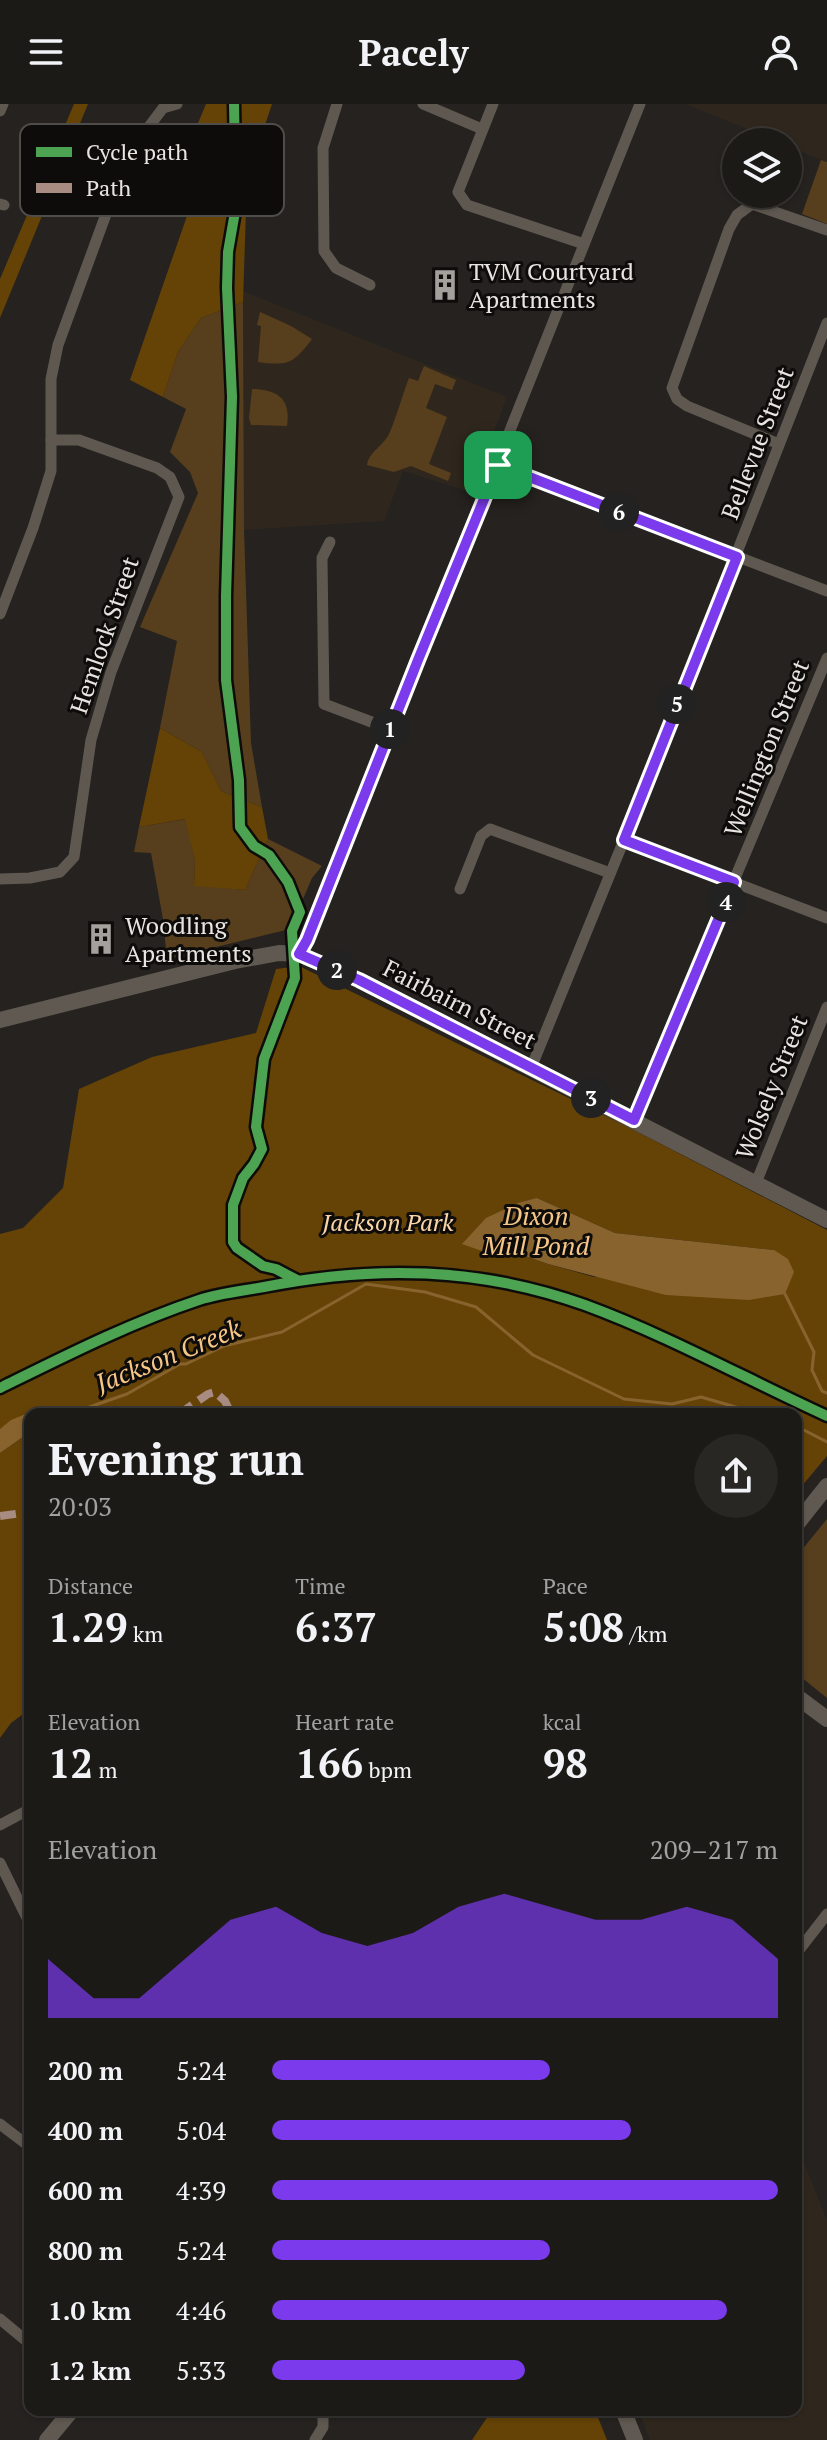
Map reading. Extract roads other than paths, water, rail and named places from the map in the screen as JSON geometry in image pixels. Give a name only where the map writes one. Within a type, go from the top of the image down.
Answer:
[{"type":"main road","name":"Fairbairn Street","points":[[0,1020],[235,961],[279,953],[299,954],[359,980],[827,1220]]},
{"type":"main road","points":[[802,1518],[827,1487]]},
{"type":"main road","points":[[802,1700],[827,1719]]},
{"type":"main road","points":[[47,2440],[67,2416]]},
{"type":"main road","points":[[625,2416],[635,2440]]},
{"type":"street","points":[[0,111],[3,104]]},
{"type":"street","points":[[151,124],[163,108],[177,104]]},
{"type":"street","points":[[337,104],[323,148],[324,251],[336,268],[370,285]]},
{"type":"street","points":[[423,104],[482,129]]},
{"type":"street","points":[[493,104],[458,192],[467,205],[584,244]]},
{"type":"street","points":[[299,954],[498,465],[640,104]]},
{"type":"street","points":[[779,444],[687,406],[677,399],[672,388],[729,229],[737,215],[752,204],[827,230]]},
{"type":"street","points":[[0,614],[51,471],[51,379],[58,345],[105,216]]},
{"type":"street","name":"Bellevue Street","points":[[531,1068],[737,557],[827,323]]},
{"type":"street","name":"Hemlock Street","points":[[0,879],[30,878],[60,872],[74,857],[91,740],[111,672],[179,497],[170,477],[157,468],[79,440],[51,440]]},
{"type":"street","points":[[498,465],[827,591]]},
{"type":"street","points":[[330,542],[322,558],[324,704],[390,729]]},
{"type":"street","name":"Wellington Street","points":[[634,1120],[827,658]]},
{"type":"street","points":[[460,889],[481,836],[490,829],[610,873]]},
{"type":"street","points":[[624,840],[827,918]]},
{"type":"street","name":"Wolsely Street","points":[[756,1183],[827,1007]]},
{"type":"street","points":[[0,1825],[24,1812]]},
{"type":"street","points":[[0,1863],[24,1912]]},
{"type":"street","points":[[802,1946],[827,1914]]},
{"type":"street","points":[[0,2124],[24,2142]]},
{"type":"street","points":[[0,2319],[24,2339]]},
{"type":"street","points":[[315,2440],[323,2427],[323,2416]]},
{"type":"water","name":"Dixon Mill Pond","points":[[537,1198],[615,1233],[774,1250],[788,1259],[794,1272],[785,1294],[749,1300],[666,1295],[548,1264],[506,1249],[482,1251],[462,1244],[486,1218]]},
{"type":"water","name":"Jackson Creek","points":[[24,1415],[24,1436],[0,1453],[0,1429]]},
{"type":"waterway","name":"Jackson Creek","points":[[86,1408],[127,1394],[180,1364],[224,1346],[282,1332],[366,1284],[425,1292],[476,1307],[533,1355],[624,1399],[672,1404],[701,1397],[739,1408]]},
{"type":"waterway","points":[[785,1294],[814,1352],[812,1370],[822,1391],[827,1393]]},
{"type":"waterway","name":"Jackson Creek","points":[[802,1429],[827,1442]]},
{"type":"place","name":"TVM Courtyard Apartments","points":[[445,285]]},
{"type":"place","name":"Woodling Apartments","points":[[101,939]]},
{"type":"park label","name":"Jackson Park","points":[[388,1222]]}]
